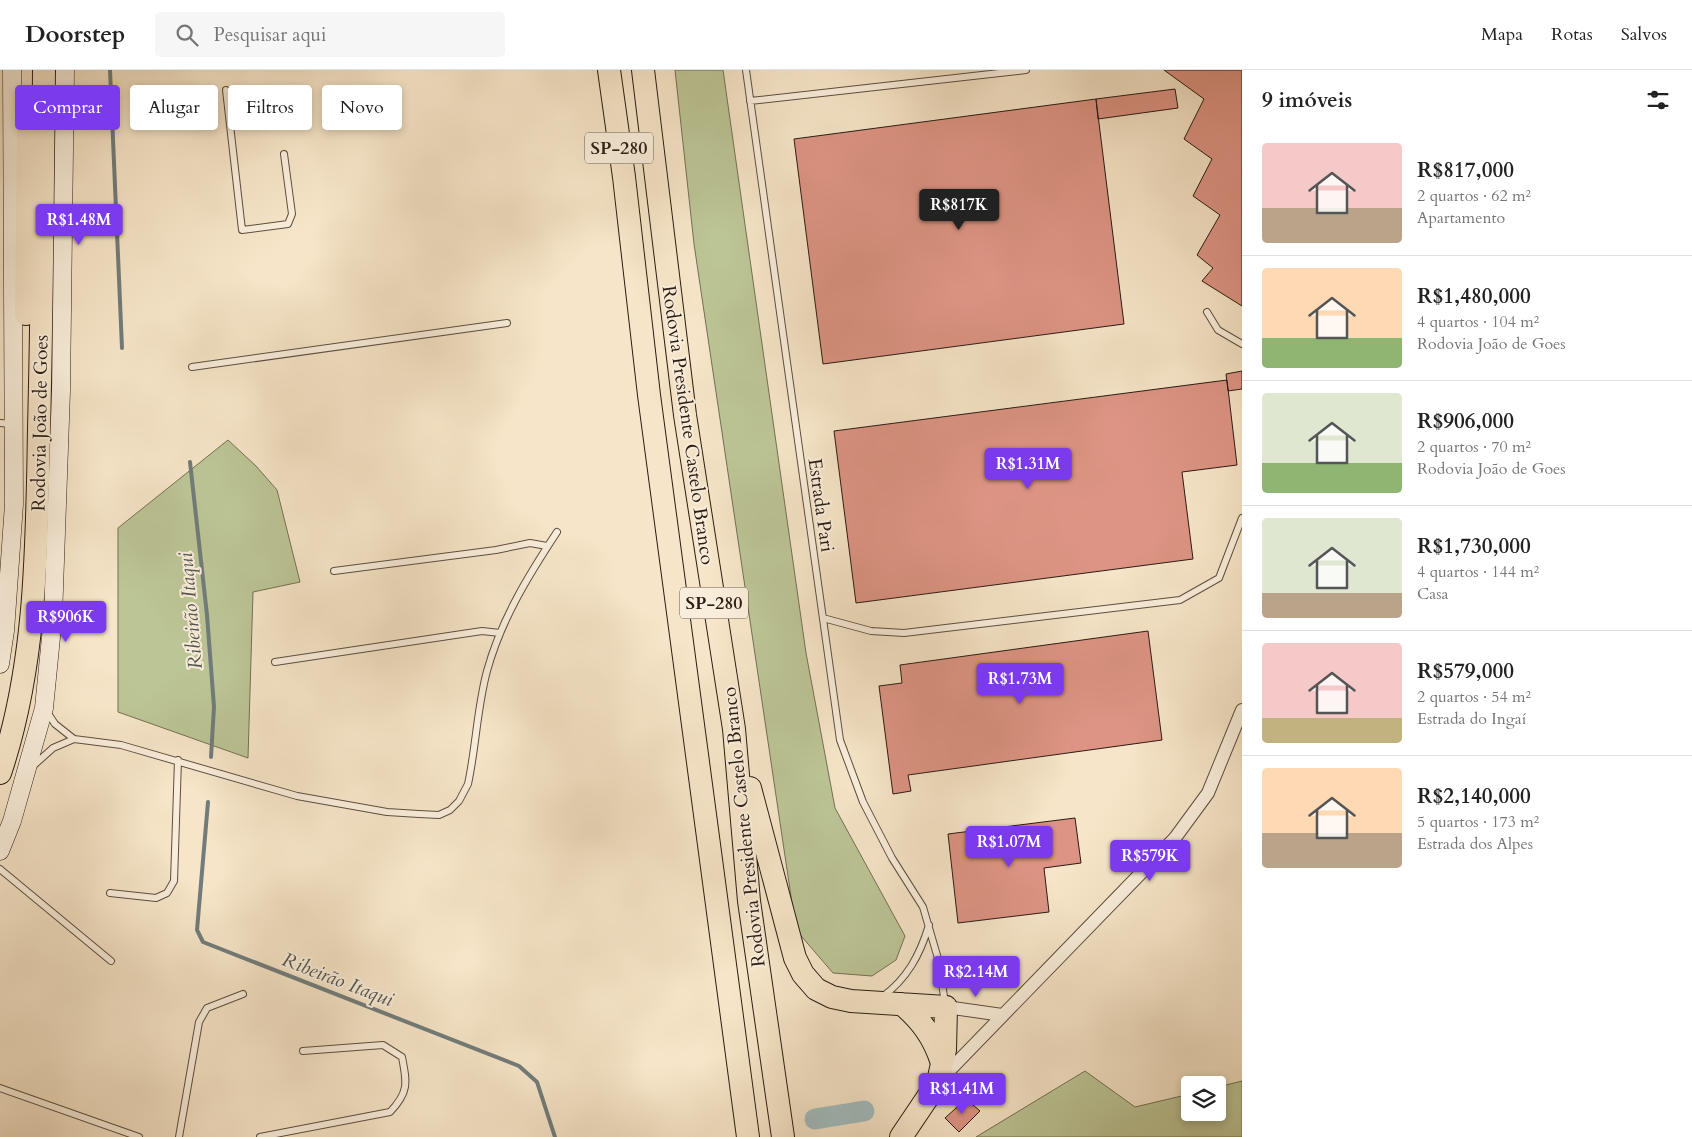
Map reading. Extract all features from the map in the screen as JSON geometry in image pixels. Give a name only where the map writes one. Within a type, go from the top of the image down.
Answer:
[{"type":"highway","name":"Rodovia João de Goes","points":[[0,729],[11,673],[17,626],[25,517],[29,70]]},
{"type":"highway","name":"Rodovia João de Goes","points":[[0,773],[25,673],[32,599],[38,494],[44,70]]},
{"type":"highway","name":"Rodovia Presidente Castelo Branco","points":[[608,70],[625,187],[649,395],[748,1137]]},
{"type":"highway","name":"Rodovia Presidente Castelo Branco","points":[[643,70],[685,416],[734,729],[748,901],[783,1137]]},
{"type":"highway","points":[[734,729],[794,958],[803,974],[816,989],[832,997],[872,1003],[946,1007],[946,1028],[940,1073],[901,1137]]},
{"type":"highway","points":[[902,1004],[926,1028],[936,1044],[940,1073]]},
{"type":"highway","points":[[735,1137],[743,1098]]},
{"type":"street","points":[[0,851],[12,821],[44,708],[53,617],[60,456],[65,70]]},
{"type":"street","points":[[0,664],[14,504],[6,424],[9,395],[10,83]]},
{"type":"street","points":[[940,1073],[1019,1000],[1175,838],[1208,794],[1242,710]]},
{"type":"street","points":[[946,1007],[1002,1015]]},
{"type":"lane","name":"Estrada Pari","points":[[746,70],[840,740],[863,802],[892,858],[915,892],[929,924],[939,962],[946,1007]]},
{"type":"lane","points":[[750,101],[1026,70]]},
{"type":"lane","points":[[226,90],[242,230],[288,224],[291,220],[292,214],[284,154]]},
{"type":"lane","points":[[1207,312],[1218,330],[1242,344]]},
{"type":"lane","points":[[192,367],[507,322]]},
{"type":"lane","points":[[823,618],[871,631],[904,633],[1180,600],[1219,578],[1242,518]]},
{"type":"lane","points":[[27,770],[53,748],[74,739],[121,745],[297,796],[393,812],[439,814],[450,810],[459,801],[468,784],[487,672],[500,633],[514,602],[557,532]]},
{"type":"lane","points":[[334,570],[496,550],[530,543],[547,546]]},
{"type":"lane","points":[[275,662],[482,630],[500,633]]},
{"type":"lane","points":[[44,708],[55,724],[74,739]]},
{"type":"lane","points":[[110,894],[156,898],[167,893],[174,882],[178,760]]},
{"type":"lane","points":[[0,869],[111,961]]},
{"type":"lane","points":[[872,1003],[903,979],[923,944],[929,924]]},
{"type":"lane","points":[[179,1137],[199,1022],[207,1008],[243,994]]},
{"type":"lane","points":[[260,1137],[390,1112],[403,1098],[406,1078],[402,1057],[383,1045],[304,1051]]},
{"type":"lane","points":[[0,1088],[139,1137]]},
{"type":"green space","points":[[675,70],[723,70],[806,653],[835,808],[905,936],[896,960],[872,976],[833,973],[796,930],[694,244]]},
{"type":"green space","points":[[228,440],[256,466],[277,490],[300,582],[253,592],[248,758],[118,712],[118,528]]},
{"type":"green space","points":[[1085,1071],[1135,1107],[1181,1096],[1181,1121],[1226,1121],[1226,1085],[1242,1081],[1242,1137],[976,1137]]},
{"type":"building","points":[[1164,70],[1242,70],[1242,306],[1202,281],[1213,268],[1197,255],[1220,215],[1193,196],[1212,159],[1184,139],[1204,99]]},
{"type":"building","points":[[1175,89],[1178,108],[1098,119],[1096,99]]},
{"type":"building","points":[[1096,99],[1124,324],[823,364],[794,139]]},
{"type":"building","points":[[1242,371],[1242,389],[1228,391],[1226,374]]},
{"type":"building","points":[[1227,380],[1237,465],[1182,472],[1193,559],[856,603],[834,431]]},
{"type":"building","points":[[1148,631],[1162,740],[908,775],[911,791],[893,794],[879,686],[902,683],[900,665]]},
{"type":"building","points":[[1075,818],[1081,863],[1044,868],[1049,912],[958,923],[948,834]]},
{"type":"building","points":[[966,1099],[980,1111],[959,1132],[945,1118]]},
{"type":"waterway","name":"Ribeirão Itaqui","points":[[110,70],[122,348]]},
{"type":"waterway","name":"Ribeirão Itaqui","points":[[190,462],[207,615],[214,707],[211,757]]},
{"type":"waterway","name":"Ribeirão Itaqui","points":[[208,802],[197,930],[203,942],[519,1066],[537,1082],[555,1137]]},
{"type":"waterway","points":[[815,1119],[864,1111]]}]
